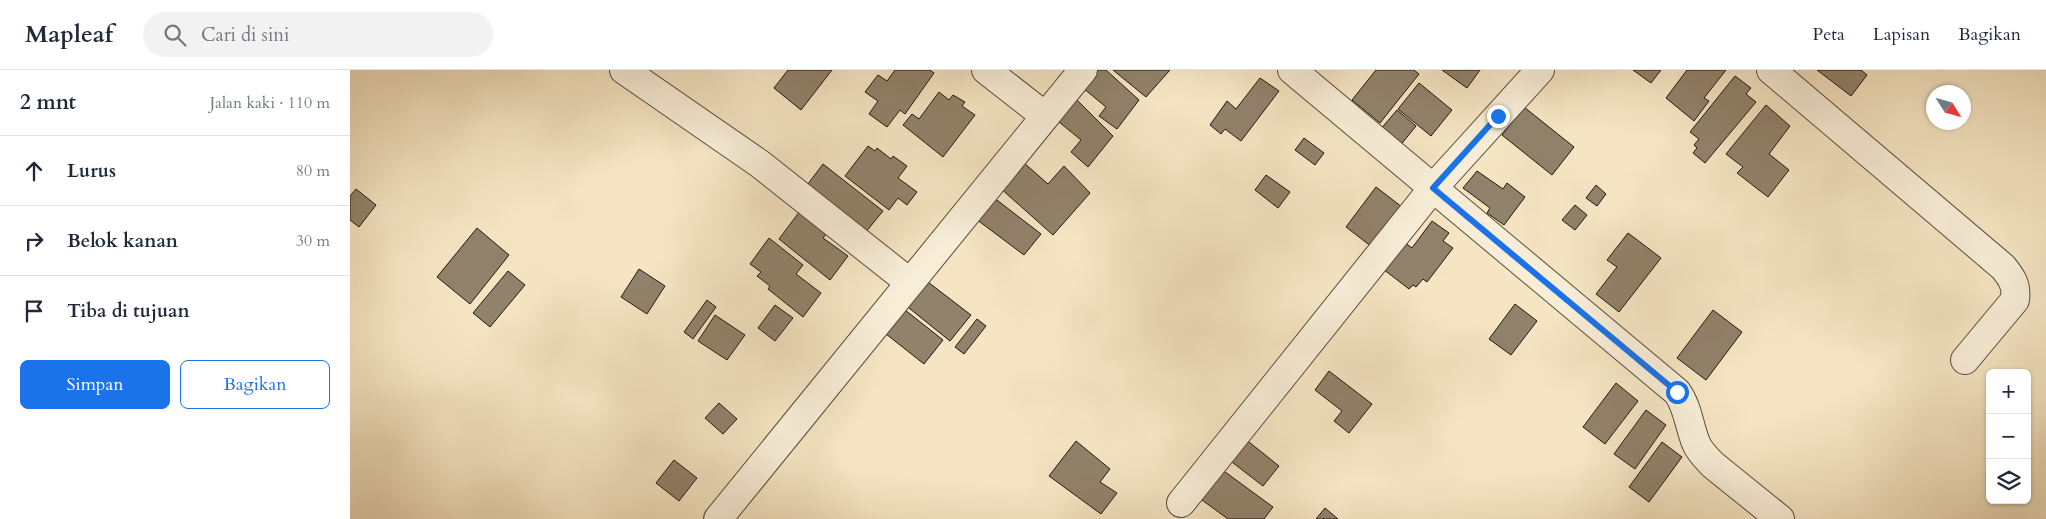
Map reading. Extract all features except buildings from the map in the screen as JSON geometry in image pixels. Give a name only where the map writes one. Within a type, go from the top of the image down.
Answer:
[{"type":"street","points":[[624,70],[760,164],[909,282]]},
{"type":"street","points":[[986,70],[1045,116]]},
{"type":"street","points":[[718,519],[1083,70]]},
{"type":"street","points":[[1292,70],[1677,392],[1683,400],[1696,445],[1713,465],[1780,519]]},
{"type":"street","points":[[1181,503],[1433,188],[1540,70]]},
{"type":"street","points":[[1771,70],[2003,267],[2013,280],[2016,289],[2015,300],[1965,360]]},
{"type":"route","points":[[1498,116],[1433,188],[1677,392]]}]
